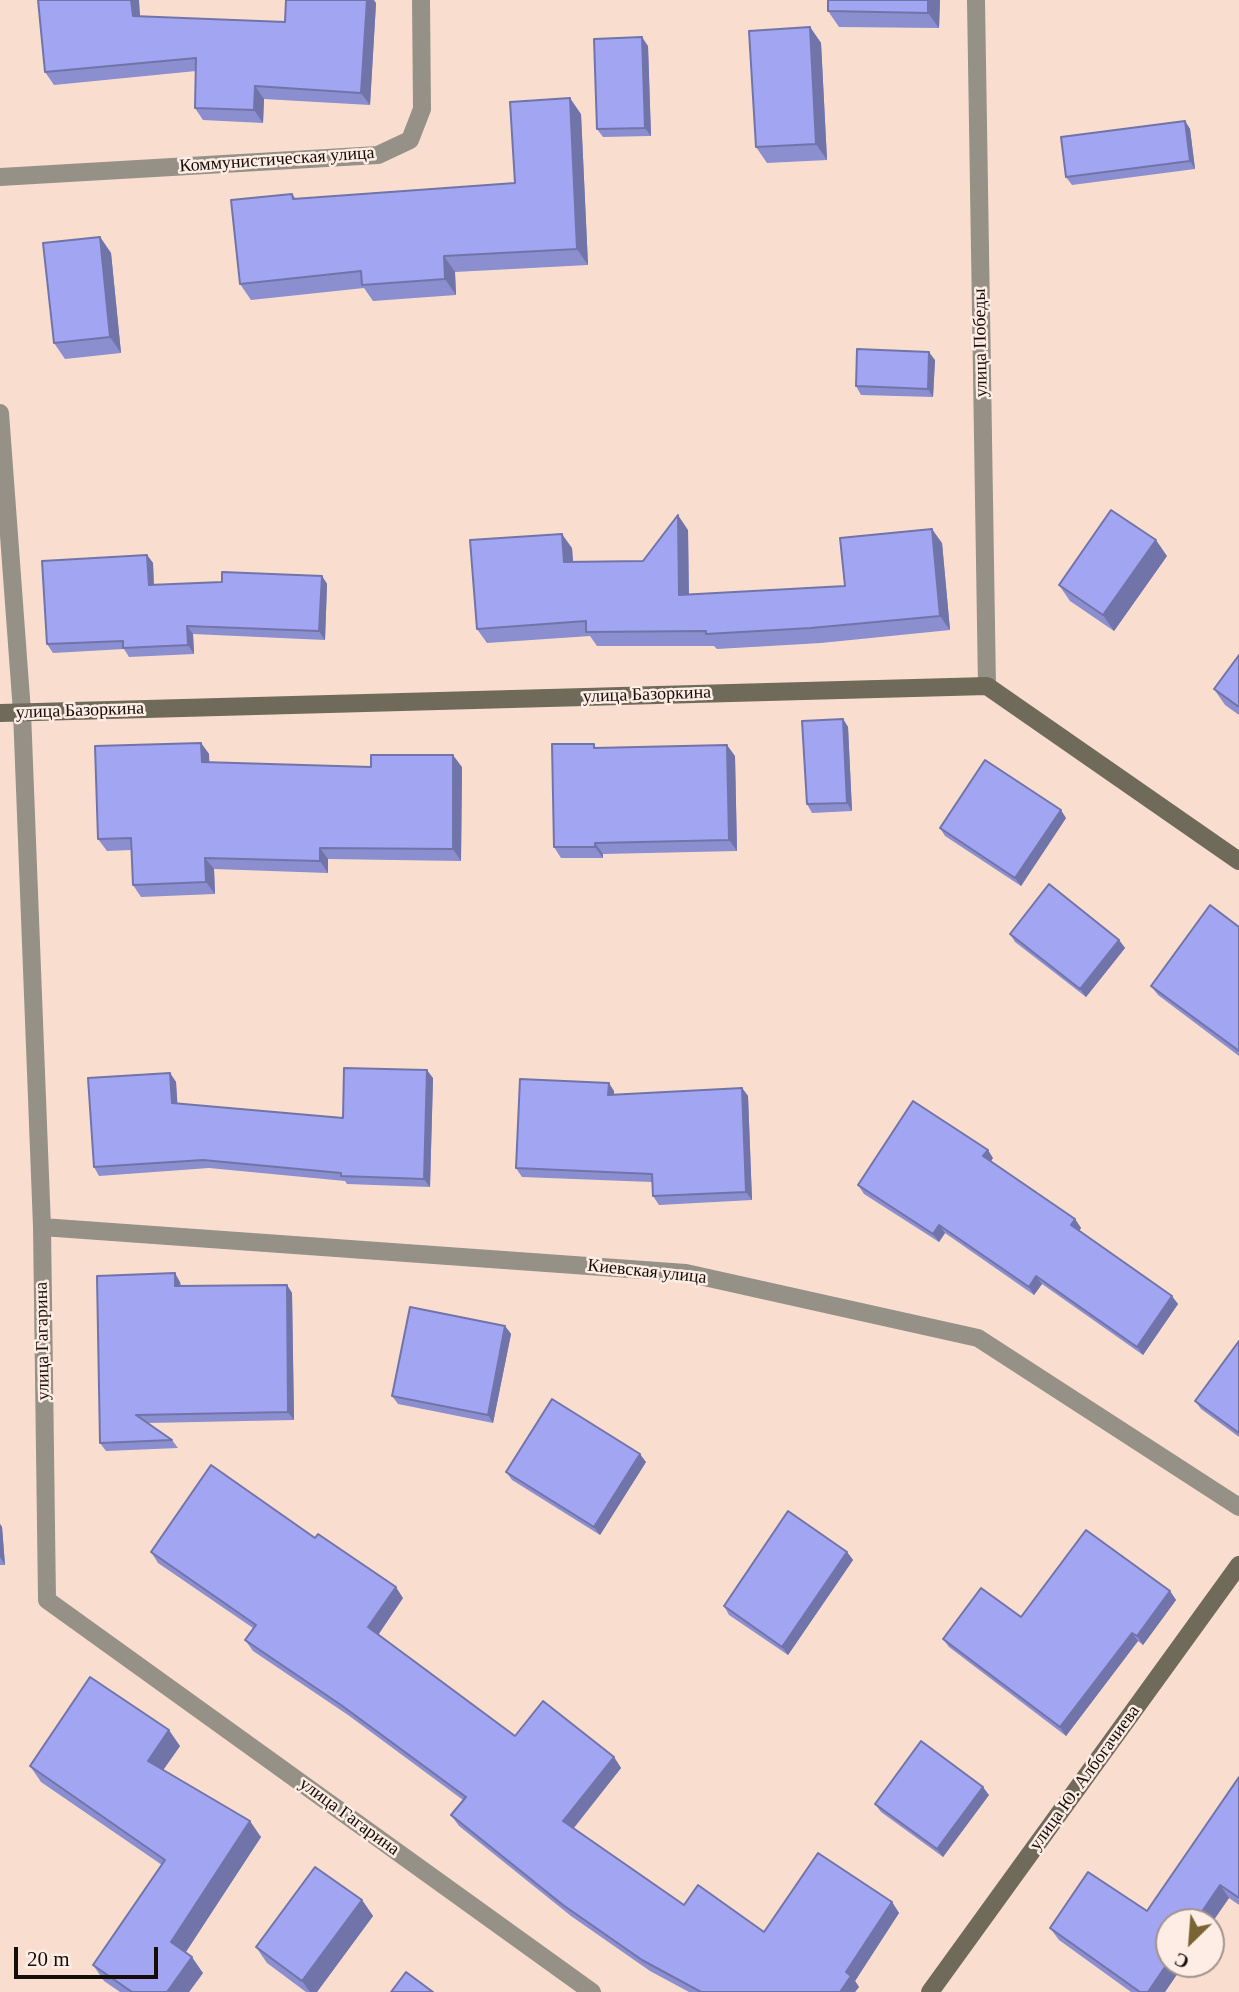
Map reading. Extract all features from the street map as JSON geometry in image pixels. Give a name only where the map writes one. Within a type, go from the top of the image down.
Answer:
[{"type":"street","name":"Коммунистическая улица","points":[[0,177],[378,155],[410,140],[422,109],[421,0]]},
{"type":"street","name":"улица Победы","points":[[976,0],[987,686]]},
{"type":"street","name":"улица Гагарина","points":[[0,413],[22,712],[42,1227],[47,1600],[592,1992]]},
{"type":"street","name":"улица Базоркина","points":[[0,713],[987,686]]},
{"type":"street","points":[[987,686],[1239,860]]},
{"type":"street","name":"Киевская улица","points":[[42,1227],[686,1273],[978,1338],[1239,1507]]},
{"type":"street","name":"улица Ю. Албогачиева","points":[[930,1992],[1239,1565]]},
{"type":"building","points":[[38,0],[131,0],[133,16],[285,22],[286,0],[367,0],[361,93],[255,86],[254,110],[195,108],[196,58],[45,72]]},
{"type":"building","points":[[828,0],[928,0],[928,13],[828,11]]},
{"type":"building","points":[[810,27],[816,144],[756,147],[749,31]]},
{"type":"building","points":[[642,37],[645,128],[597,129],[594,39]]},
{"type":"building","points":[[570,98],[577,249],[444,256],[445,279],[362,285],[361,271],[240,284],[231,200],[292,194],[293,199],[515,183],[510,102]]},
{"type":"building","points":[[1185,121],[1190,161],[1066,177],[1061,137]]},
{"type":"building","points":[[100,237],[110,337],[54,343],[43,243]]},
{"type":"building","points":[[857,349],[929,352],[928,389],[856,386]]},
{"type":"building","points":[[1111,510],[1156,540],[1103,615],[1059,585]]},
{"type":"building","points":[[678,515],[679,595],[845,586],[840,538],[932,529],[940,616],[706,634],[706,631],[586,632],[586,621],[477,629],[470,540],[562,534],[564,562],[643,561]]},
{"type":"building","points":[[147,555],[149,585],[222,582],[222,572],[322,576],[319,631],[187,626],[188,645],[123,648],[123,641],[47,644],[42,561]]},
{"type":"building","points":[[1239,655],[1239,707],[1214,689]]},
{"type":"building","points":[[843,719],[847,803],[807,804],[802,721]]},
{"type":"building","points":[[201,743],[202,762],[371,767],[371,755],[453,755],[453,849],[320,848],[320,861],[205,858],[206,882],[133,885],[131,838],[98,839],[95,746]]},
{"type":"building","points":[[552,744],[594,744],[594,748],[727,745],[729,840],[595,843],[595,847],[554,847]]},
{"type":"building","points":[[985,760],[1061,810],[1015,878],[940,828]]},
{"type":"building","points":[[1049,884],[1119,940],[1080,989],[1010,934]]},
{"type":"building","points":[[1210,905],[1239,927],[1239,1051],[1151,986]]},
{"type":"building","points":[[344,1068],[427,1070],[424,1179],[341,1176],[341,1173],[203,1160],[94,1167],[88,1078],[170,1073],[172,1103],[343,1118]]},
{"type":"building","points":[[520,1079],[609,1083],[608,1095],[742,1088],[746,1192],[653,1196],[652,1174],[516,1168]]},
{"type":"building","points":[[913,1101],[988,1150],[983,1156],[1075,1219],[1071,1225],[1172,1296],[1137,1347],[1036,1276],[1029,1287],[939,1225],[933,1234],[858,1185]]},
{"type":"building","points":[[175,1273],[175,1286],[287,1285],[288,1412],[136,1415],[172,1440],[100,1443],[97,1276]]},
{"type":"building","points":[[410,1307],[505,1326],[488,1415],[392,1396]]},
{"type":"building","points":[[1239,1341],[1239,1433],[1195,1401]]},
{"type":"building","points":[[552,1399],[640,1454],[594,1527],[506,1472]]},
{"type":"building","points":[[211,1465],[315,1538],[318,1534],[396,1587],[368,1627],[515,1736],[543,1701],[614,1757],[563,1821],[684,1905],[698,1885],[764,1932],[818,1853],[892,1902],[846,1972],[851,1976],[840,1992],[701,1992],[642,1960],[563,1905],[451,1815],[466,1797],[341,1705],[245,1640],[256,1625],[151,1552]]},
{"type":"building","points":[[788,1511],[847,1552],[782,1647],[724,1606]]},
{"type":"building","points":[[1086,1530],[1170,1591],[1137,1636],[1132,1633],[1060,1727],[943,1639],[981,1588],[1021,1617]]},
{"type":"building","points":[[90,1677],[169,1730],[148,1761],[250,1821],[171,1942],[192,1957],[167,1992],[132,1992],[93,1965],[165,1860],[30,1766]]},
{"type":"building","points":[[921,1741],[983,1787],[937,1849],[875,1804]]},
{"type":"building","points":[[1239,1777],[1239,1898],[1220,1885],[1204,1908],[1155,1908],[1155,1978],[1157,1978],[1148,1992],[1140,1992],[1050,1928],[1088,1872],[1147,1911]]},
{"type":"building","points":[[315,1867],[362,1900],[302,1981],[256,1947]]},
{"type":"building","points":[[406,1972],[433,1992],[391,1992]]}]
